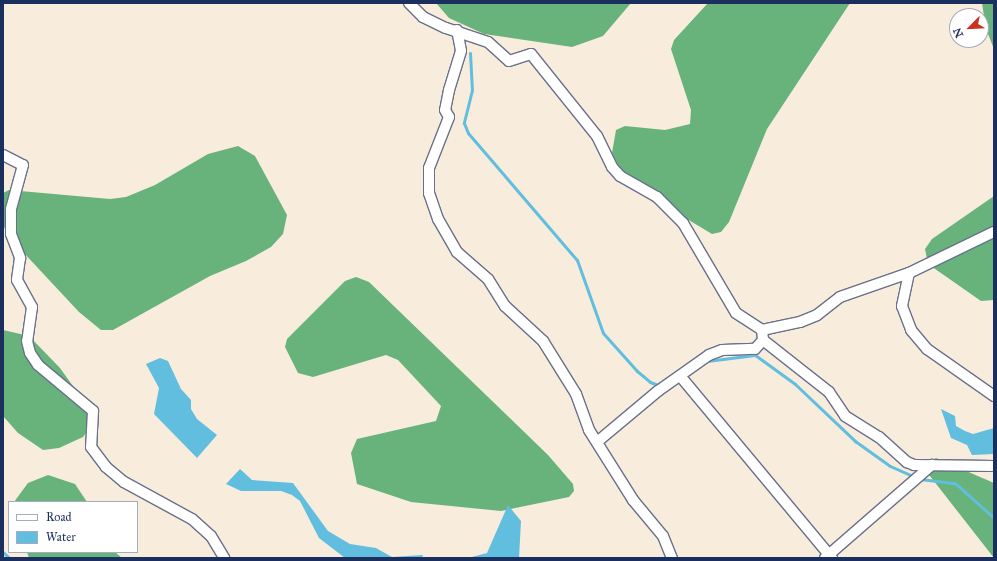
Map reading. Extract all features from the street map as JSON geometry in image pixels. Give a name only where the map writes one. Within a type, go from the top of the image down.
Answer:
[{"type":"street","points":[[409,3],[423,17],[488,42],[509,61],[531,54],[597,136],[612,167],[620,176],[657,197],[683,223],[736,314],[829,392],[845,416],[879,436],[906,462],[932,465],[994,466]]},
{"type":"street","points":[[457,30],[461,51],[448,90],[445,110],[449,117],[429,168],[428,193],[438,219],[457,252],[488,279],[505,306],[543,341],[576,394],[597,442],[633,500],[663,536],[672,558]]},
{"type":"street","points":[[3,154],[23,165],[11,209],[11,234],[20,258],[17,280],[32,307],[27,341],[30,353],[38,365],[93,411],[91,447],[106,467],[124,482],[192,519],[211,536],[224,558]]},
{"type":"street","points":[[597,442],[658,391],[680,377],[709,355],[722,350],[755,349],[762,335],[800,322],[840,297],[909,273],[994,232]]},
{"type":"street","points":[[909,273],[902,306],[911,330],[927,349],[994,396]]},
{"type":"street","points":[[680,377],[828,557],[932,465]]},
{"type":"green space","points":[[436,3],[631,3],[603,36],[572,47],[484,34],[449,18]]},
{"type":"green space","points":[[708,3],[850,3],[767,129],[729,222],[721,232],[712,234],[627,183],[612,153],[616,130],[625,126],[665,130],[690,124],[691,110],[671,49],[674,40]]},
{"type":"green space","points":[[982,3],[994,3],[994,49],[989,36],[989,8],[983,8]]},
{"type":"green space","points":[[238,146],[255,156],[287,215],[283,234],[271,247],[246,261],[210,276],[113,330],[101,330],[79,312],[9,237],[3,225],[3,193],[9,190],[110,199],[126,197],[155,185],[208,154]]},
{"type":"green space","points":[[994,196],[994,300],[981,301],[928,264],[925,249],[932,239]]},
{"type":"green space","points":[[356,277],[369,282],[548,455],[573,484],[574,491],[569,497],[501,511],[411,502],[357,484],[351,453],[357,439],[436,421],[441,406],[398,360],[386,355],[313,377],[298,373],[285,347],[287,339],[345,281]]},
{"type":"green space","points":[[3,330],[29,336],[60,368],[93,414],[94,422],[83,437],[59,448],[43,450],[18,433],[3,416]]},
{"type":"green space","points":[[936,458],[994,483],[994,558],[926,471],[925,464]]},
{"type":"green space","points":[[48,475],[75,484],[86,501],[15,501],[28,483]]},
{"type":"green space","points":[[27,553],[116,553],[122,558],[29,558]]},
{"type":"water","points":[[160,358],[168,361],[181,389],[191,400],[191,409],[197,419],[217,435],[197,458],[154,414],[159,388],[146,364]]},
{"type":"water","points":[[941,409],[955,416],[956,426],[973,434],[994,428],[994,454],[972,455],[967,445],[951,438]]},
{"type":"water","points":[[240,469],[252,480],[293,483],[328,531],[350,544],[376,548],[392,557],[423,555],[422,558],[345,558],[319,538],[300,501],[292,495],[281,491],[241,491],[226,484]]},
{"type":"water","points":[[508,505],[521,521],[519,558],[468,558],[487,553]]},
{"type":"waterway","points":[[470,53],[472,90],[464,123],[468,133],[577,260],[603,333],[637,371],[650,382],[661,386]]},
{"type":"waterway","points":[[707,361],[755,355],[795,384],[855,441],[890,466],[915,477]]},
{"type":"waterway","points":[[920,479],[955,483],[994,518]]},
{"type":"waterway","points":[[3,552],[9,558]]}]
